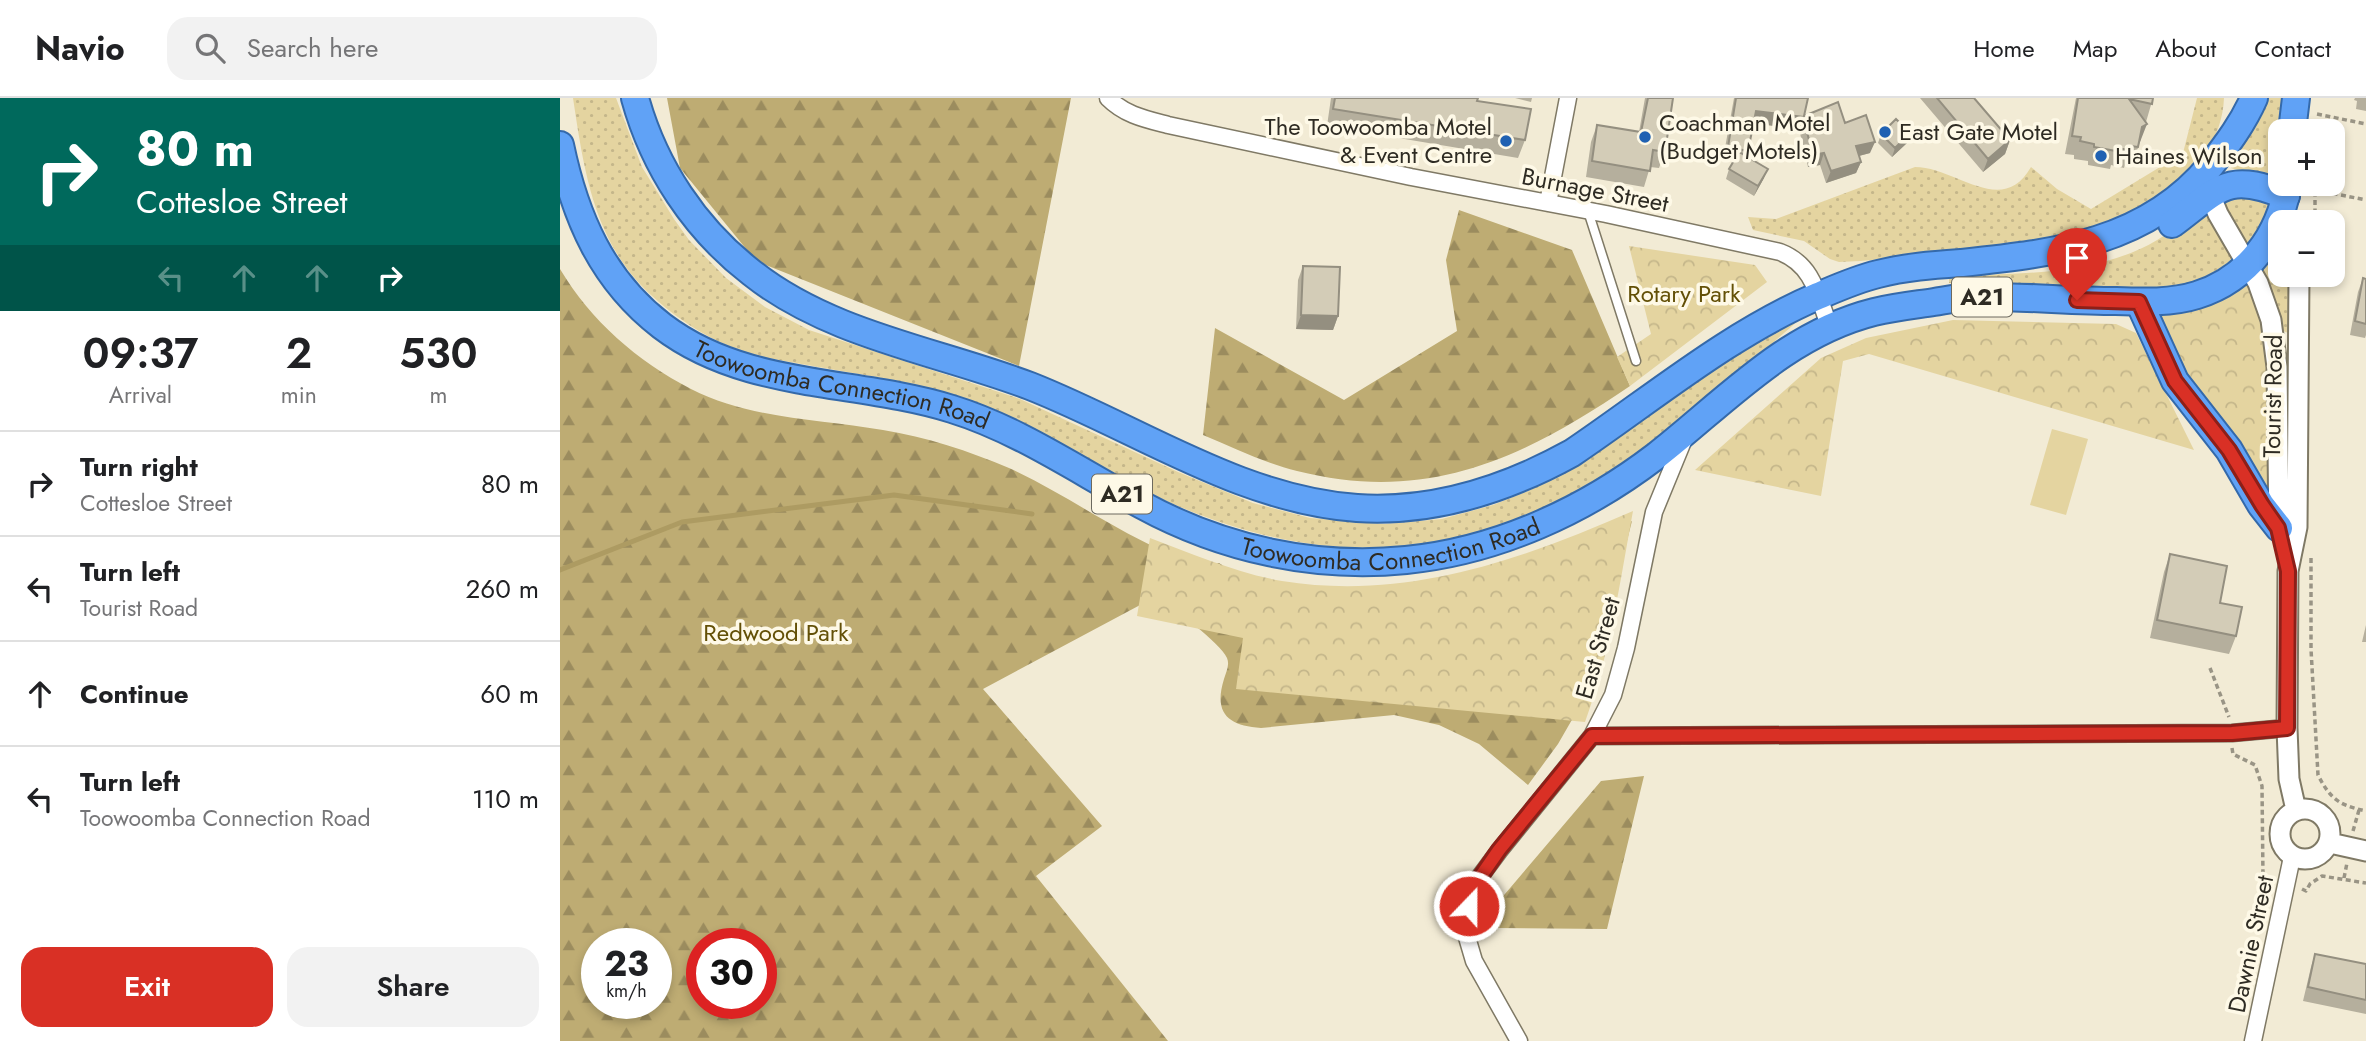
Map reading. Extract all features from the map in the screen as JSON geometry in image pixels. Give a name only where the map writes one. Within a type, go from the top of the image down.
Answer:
[{"type":"highway","name":"Toowoomba Connection Road","points":[[635,98],[658,160],[690,211],[731,256],[799,305],[856,328],[1034,388],[1236,478],[1294,498],[1326,505],[1392,508],[1422,506],[1456,500],[1519,480],[1572,453],[1728,346],[1818,296],[1877,274],[1900,270],[2037,254],[2063,264],[2117,253],[2169,226],[2206,185]]},
{"type":"highway","points":[[2231,139],[2232,98]]},
{"type":"highway","points":[[2254,98],[2245,119],[2206,185],[2245,183],[2264,186],[2284,205]]},
{"type":"highway","name":"Toowoomba Connection Road","points":[[560,145],[575,206],[587,235],[604,263],[621,287],[644,311],[691,345],[715,356],[771,374],[902,397],[956,410],[1027,441],[1173,521],[1229,543],[1293,556],[1348,562],[1405,560],[1467,550],[1564,513],[1634,472],[1789,349],[1829,328],[1864,314],[1968,297],[2139,302],[2194,296],[2221,285],[2248,265],[2268,242],[2284,205]]},
{"type":"highway","points":[[2139,302],[2175,381],[2229,450],[2278,528]]},
{"type":"street","name":"Burnage Street","points":[[1108,98],[1136,117],[1168,125],[1780,252],[1795,258],[1803,266],[1818,296],[1829,328]]},
{"type":"street","points":[[1548,203],[1568,98]]},
{"type":"street","name":"Tourist Road","points":[[2206,185],[2265,299],[2275,342],[2278,528],[2288,571]]},
{"type":"street","name":"Tourist Road","points":[[2296,810],[2289,779],[2287,728],[2288,571],[2297,527],[2299,287]]},
{"type":"street","name":"East Street","points":[[1519,1041],[1470,950],[1464,927],[1474,886],[1499,850],[1592,736],[1613,695],[1626,648],[1654,512],[1689,428]]},
{"type":"street","points":[[1592,736],[2218,733],[2287,728]]},
{"type":"street","points":[[2311,809],[2324,816],[2331,829],[2330,844],[2321,855],[2307,860],[2292,857],[2282,846],[2279,832],[2284,818],[2296,810],[2311,809]]},
{"type":"street","points":[[2330,844],[2366,851]]},
{"type":"street","name":"Dawnie Street","points":[[2253,1041],[2292,857]]},
{"type":"lane","points":[[1588,211],[1636,361]]},
{"type":"path","points":[[2304,106],[2366,124]]},
{"type":"path","points":[[2345,196],[2366,200]]},
{"type":"path","points":[[2210,668],[2232,722]]},
{"type":"path","points":[[2232,742],[2232,754],[2255,765],[2262,786],[2263,878]]},
{"type":"path","points":[[2326,788],[2340,805],[2366,811]]},
{"type":"path","points":[[2300,888],[2306,891],[2310,884],[2322,876],[2366,883]]},
{"type":"green space","points":[[573,98],[616,98],[642,167],[674,219],[689,240],[726,278],[765,307],[809,330],[1020,399],[1178,472],[1253,503],[1310,518],[1385,524],[1442,519],[1493,505],[1528,491],[1560,475],[1755,338],[1801,318],[1680,422],[1591,483],[1544,508],[1495,528],[1443,541],[1403,547],[1362,548],[1284,539],[1245,530],[1169,502],[1126,481],[1037,430],[959,397],[905,383],[758,356],[716,340],[692,327],[651,295],[616,253],[604,229],[587,179]]},
{"type":"green space","points":[[667,98],[1071,98],[1019,366],[756,261],[680,168]]},
{"type":"green space","points":[[2197,98],[2224,98],[2219,127],[2206,152],[2188,174],[2138,209],[2111,222],[2057,239],[1839,262],[1804,241],[1753,230],[1748,217],[1776,219],[1915,167],[1931,169],[1977,186],[2006,189],[2019,182],[2031,167],[2057,189],[2091,209],[2183,153]]},
{"type":"green space","points":[[2266,98],[2285,98],[2283,119],[2268,119],[2268,180],[2231,168]]},
{"type":"green space","points":[[2243,195],[2271,202],[2257,234],[2247,247],[2222,199]]},
{"type":"green space","points":[[2204,208],[2235,258],[2208,276],[2187,284],[2164,288],[1949,283],[1949,276],[2046,272],[2117,258],[2157,240]]},
{"type":"green space","points":[[1459,210],[1572,250],[1630,386],[1591,412],[1513,453],[1473,468],[1432,478],[1389,482],[1345,480],[1297,471],[1261,460],[1203,435],[1215,328],[1344,400],[1457,331],[1446,260]]},
{"type":"green space","name":"Rotary Park","points":[[1629,246],[1755,265],[1767,282],[1630,386],[1617,357],[1651,334]]},
{"type":"green space","points":[[2268,262],[2268,287],[2290,287],[2290,334],[2281,330],[2260,271]]},
{"type":"green space","name":"Redwood Park","points":[[560,269],[586,306],[617,338],[652,366],[691,389],[737,407],[785,417],[899,433],[963,450],[1030,478],[1152,546],[1196,565],[1219,563],[1245,581],[1391,595],[1615,530],[1632,521],[1594,671],[1581,704],[1558,744],[1528,785],[1479,744],[1439,725],[1394,715],[1261,728],[1232,721],[1222,709],[1221,691],[1228,666],[1223,651],[1157,596],[983,689],[1102,826],[1036,876],[1168,1041],[560,1041]]},
{"type":"green space","points":[[2248,282],[2262,325],[2269,376],[2268,493],[2194,393],[2155,314],[2239,288]]},
{"type":"green space","points":[[1953,320],[2116,324],[2136,333],[2194,450],[1869,354],[1843,361],[1821,496],[1695,470],[1821,358],[1866,338]]},
{"type":"green space","points":[[2052,429],[2088,439],[2066,515],[2030,505]]},
{"type":"green space","points":[[1633,511],[1608,644],[1585,722],[1236,689],[1243,638],[1137,616],[1150,538],[1265,578],[1328,586],[1373,585],[1418,581],[1505,560]]},
{"type":"green space","points":[[1644,776],[1607,929],[1496,928],[1499,901],[1601,781]]},
{"type":"building","points":[[1335,98],[1478,98],[1477,101],[1531,109],[1525,140],[1333,109]]},
{"type":"building","points":[[1648,98],[1673,98],[1665,152],[1653,150],[1650,171],[1592,161],[1597,125],[1641,132]]},
{"type":"building","points":[[1736,98],[1808,98],[1804,116],[1838,102],[1845,123],[1866,115],[1875,142],[1856,146],[1861,162],[1831,171],[1824,153],[1813,155],[1803,117],[1756,111],[1748,151],[1728,147]]},
{"type":"building","points":[[1937,98],[1974,98],[2010,140],[1988,159]]},
{"type":"building","points":[[2078,98],[2153,98],[2152,104],[2129,99],[2147,124],[2142,127],[2138,147],[2131,146],[2130,150],[2117,148],[2116,151],[2094,147],[2094,144],[2080,141],[2081,137],[2072,136]]},
{"type":"building","points":[[1896,119],[1910,133],[1895,148],[1881,134]]},
{"type":"building","points":[[1739,152],[1768,169],[1758,186],[1729,169]]},
{"type":"building","points":[[1303,266],[1340,267],[1338,316],[1301,315]]},
{"type":"building","points":[[2363,278],[2366,279],[2366,324],[2355,321]]},
{"type":"building","points":[[2170,554],[2227,566],[2220,603],[2242,607],[2236,636],[2157,620]]},
{"type":"building","points":[[2315,954],[2366,964],[2366,1000],[2308,987]]},
{"type":"waterway","points":[[560,570],[682,522],[894,495],[1032,514]]},
{"type":"place","name":"East Gate Motel","points":[[1885,132]]},
{"type":"place","name":"Coachman Motel (Budget Motels)","points":[[1645,137]]},
{"type":"place","name":"The Toowoomba Motel & Event Centre","points":[[1506,141]]},
{"type":"place","name":"Haines Wilson","points":[[2101,156]]},
{"type":"route","points":[[1469,906],[1474,886],[1499,850],[1592,736],[2232,733],[2287,728],[2288,571],[2278,528],[2229,450],[2175,381],[2139,302],[2077,300]]}]
